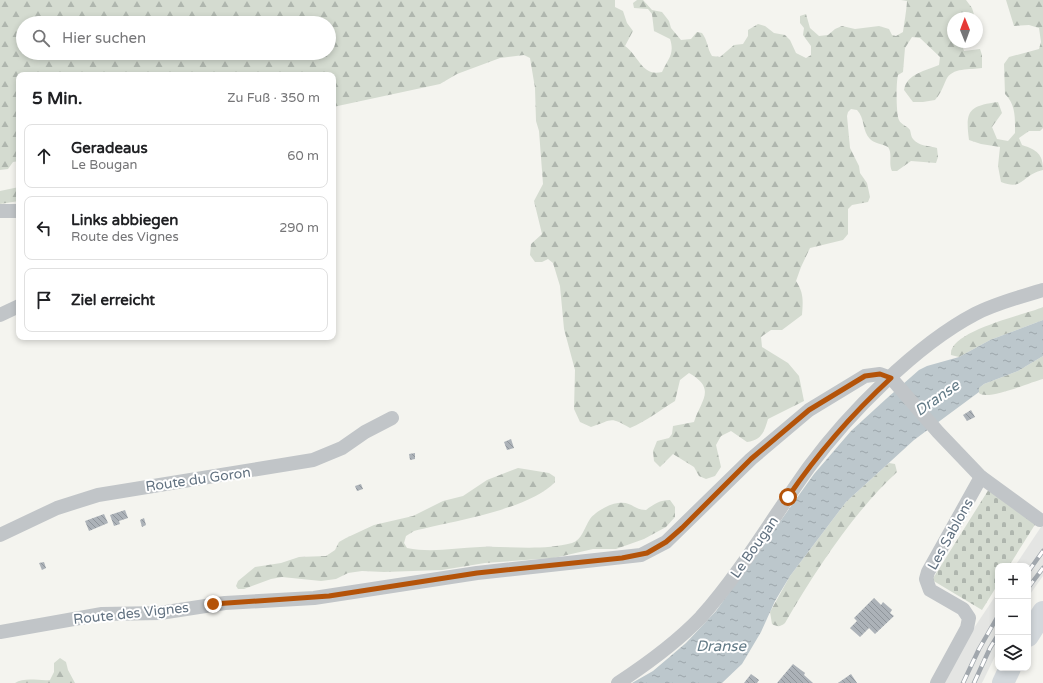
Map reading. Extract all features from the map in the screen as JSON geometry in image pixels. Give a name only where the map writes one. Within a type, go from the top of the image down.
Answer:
[{"type":"main road","points":[[1029,635],[1043,612]]},
{"type":"main road","points":[[1003,683],[1009,671]]},
{"type":"street","points":[[0,212],[16,211]]},
{"type":"street","name":"Le Bougan","points":[[618,683],[658,654],[702,615],[737,572],[825,446],[856,411],[894,381],[927,347],[971,316],[1043,290]]},
{"type":"street","points":[[0,315],[16,307]]},
{"type":"street","name":"Route des Vignes","points":[[0,632],[102,614],[160,613],[225,603],[314,598],[477,573],[641,555],[666,542],[751,459],[809,410],[865,376],[880,374],[894,381]]},
{"type":"street","points":[[894,381],[938,432],[981,477],[1040,520]]},
{"type":"street","name":"Route du Goron","points":[[0,535],[57,508],[98,495],[313,460],[333,453],[392,418]]},
{"type":"street","name":"Les Sablons","points":[[937,683],[966,628],[969,618],[963,609],[930,590],[926,579],[928,572],[981,477]]},
{"type":"shaded area","points":[[1043,524],[1043,576],[1031,593],[1031,563],[1017,563]]},
{"type":"shaded area","points":[[995,596],[995,656],[982,683],[943,683],[964,643]]},
{"type":"green space","points":[[0,0],[615,0],[615,7],[623,11],[627,23],[633,31],[625,46],[645,69],[655,73],[662,72],[670,56],[672,49],[670,39],[654,31],[652,14],[648,9],[634,8],[633,3],[637,0],[643,0],[652,10],[662,12],[669,21],[671,28],[681,40],[691,39],[697,32],[702,33],[712,56],[720,57],[734,45],[743,44],[748,36],[748,30],[758,24],[765,26],[774,33],[785,35],[790,40],[796,53],[806,58],[811,55],[811,46],[803,35],[804,28],[800,23],[800,16],[806,14],[810,28],[819,36],[828,35],[835,29],[842,26],[855,29],[879,26],[889,29],[892,35],[896,36],[903,32],[907,1],[901,0],[966,0],[973,12],[947,12],[947,48],[963,48],[964,51],[980,49],[982,55],[982,68],[962,70],[952,73],[946,80],[935,100],[913,102],[904,90],[906,84],[918,73],[939,65],[940,57],[920,38],[912,37],[905,48],[903,72],[898,75],[897,79],[898,117],[900,122],[908,127],[915,141],[937,148],[938,157],[936,163],[911,161],[897,171],[892,171],[888,147],[873,142],[867,136],[860,113],[857,110],[851,109],[848,112],[847,116],[850,148],[859,166],[860,173],[867,183],[870,197],[868,202],[852,205],[848,209],[848,234],[843,240],[810,248],[796,281],[802,297],[802,315],[782,330],[771,330],[761,337],[762,347],[788,363],[799,376],[804,401],[768,419],[763,432],[756,440],[747,442],[731,431],[721,436],[716,445],[721,467],[715,476],[706,479],[699,476],[694,467],[673,454],[660,467],[654,461],[653,451],[657,441],[669,438],[672,434],[673,426],[694,422],[703,401],[705,390],[703,384],[689,373],[680,380],[675,401],[648,419],[630,428],[611,420],[591,427],[580,422],[574,409],[575,370],[564,329],[560,286],[553,263],[548,259],[542,262],[535,262],[530,255],[531,244],[542,234],[534,201],[543,184],[539,131],[536,121],[535,88],[530,58],[524,55],[500,58],[457,74],[440,84],[336,106],[336,72],[16,72],[16,162],[13,162],[8,169],[0,170]]},
{"type":"green space","points":[[1006,0],[1043,0],[1043,128],[1040,131],[1029,131],[1019,138],[1022,145],[1038,153],[1042,160],[1043,170],[1030,175],[1014,185],[1001,182],[998,166],[1000,147],[981,144],[969,140],[968,130],[968,122],[971,111],[981,105],[998,102],[1002,113],[992,127],[997,139],[1008,141],[1015,133],[1015,117],[1013,107],[1009,98],[1005,94],[1004,64],[1009,57],[1039,49],[1041,42],[1039,28],[1029,25],[1014,26]]},
{"type":"green space","points":[[16,188],[16,201],[0,204],[0,191]]},
{"type":"green space","points":[[1043,307],[1043,320],[990,340],[959,357],[951,355],[953,346],[962,338],[974,331]]},
{"type":"green space","points":[[1043,356],[1043,379],[991,395],[979,393],[979,388],[984,384],[1018,371]]},
{"type":"green space","points":[[889,463],[895,464],[897,472],[850,524],[822,563],[785,623],[779,626],[772,624],[770,612],[790,576],[846,502]]},
{"type":"green space","points":[[518,468],[549,473],[555,477],[555,482],[543,492],[509,507],[414,531],[406,536],[404,543],[407,548],[434,550],[480,547],[538,548],[572,543],[581,536],[592,516],[607,507],[618,503],[627,503],[639,509],[646,510],[657,503],[670,500],[675,507],[675,517],[666,527],[644,539],[616,549],[593,549],[554,558],[485,563],[442,570],[384,572],[362,571],[348,573],[336,579],[321,581],[282,577],[271,579],[244,589],[238,589],[236,586],[238,581],[255,567],[281,563],[299,557],[326,556],[335,550],[339,542],[374,525],[413,516],[443,501],[463,496],[487,480]]},
{"type":"green space","points":[[989,489],[1036,523],[1011,563],[995,563],[995,589],[982,610],[932,580]]},
{"type":"green space","points":[[60,658],[66,662],[68,670],[75,683],[15,683],[23,680],[50,680],[54,672],[54,663]]},
{"type":"water","name":"Dranse","points":[[1043,320],[1043,356],[1018,371],[984,384],[979,388],[979,392],[914,440],[846,502],[790,576],[775,601],[761,632],[742,664],[722,683],[632,683],[653,671],[686,643],[716,611],[814,474],[851,431],[886,399],[919,370],[927,366],[959,357],[990,340]]},
{"type":"building","points":[[971,410],[975,417],[967,421],[963,415]]},
{"type":"building","points":[[511,439],[514,448],[507,450],[504,442]]},
{"type":"building","points":[[415,453],[415,459],[410,460],[409,454]]},
{"type":"building","points":[[361,484],[363,489],[357,491],[355,486]]},
{"type":"building","points":[[125,510],[128,518],[119,521],[120,524],[114,526],[110,515]]},
{"type":"building","points":[[104,514],[108,523],[89,531],[85,521]]},
{"type":"building","points":[[144,518],[146,525],[142,527],[140,520]]},
{"type":"building","points":[[44,562],[46,568],[42,570],[39,563]]},
{"type":"building","points":[[874,598],[881,605],[883,602],[892,610],[890,613],[894,616],[875,634],[869,628],[860,637],[850,628],[857,621],[854,618]]},
{"type":"building","points":[[793,664],[805,673],[804,675],[813,683],[777,683]]},
{"type":"building","points":[[751,674],[759,680],[757,683],[744,683]]},
{"type":"building","points":[[851,674],[857,683],[838,683]]},
{"type":"railway","points":[[1031,568],[1043,551]]},
{"type":"railway","points":[[1031,584],[1043,568]]},
{"type":"railway","points":[[963,683],[979,649],[995,621]]},
{"type":"railway","points":[[974,683],[995,640]]},
{"type":"route","points":[[213,604],[329,596],[477,573],[622,558],[647,553],[666,542],[682,528],[751,459],[795,420],[850,384],[865,376],[870,374],[885,374],[891,378],[856,411],[834,435],[788,497]]}]
